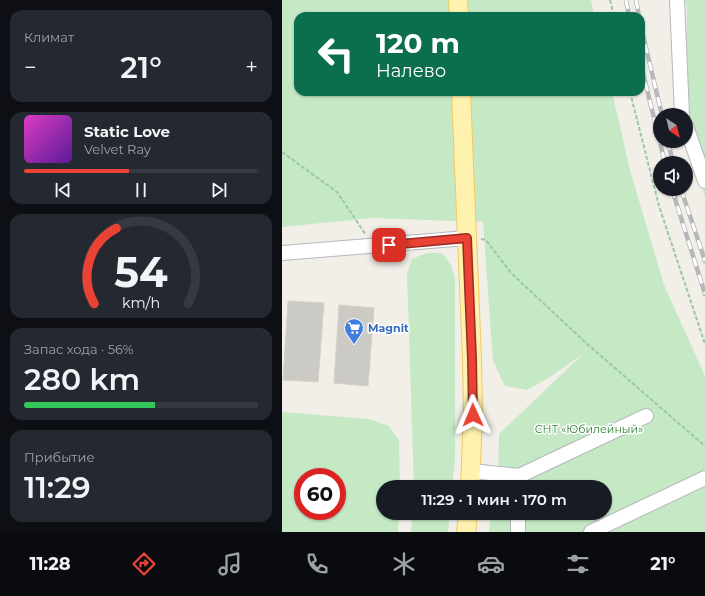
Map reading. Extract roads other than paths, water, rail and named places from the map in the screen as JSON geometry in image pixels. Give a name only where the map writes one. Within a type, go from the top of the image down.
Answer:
[{"type":"main road","points":[[458,0],[459,12]]},
{"type":"main road","points":[[461,96],[472,359],[473,415],[470,479]]},
{"type":"main road","points":[[466,532],[467,520]]},
{"type":"street","points":[[677,0],[682,108]]},
{"type":"street","points":[[693,146],[705,181]]},
{"type":"street","points":[[282,253],[467,238]]},
{"type":"street","points":[[523,480],[646,416]]},
{"type":"street","points":[[591,532],[705,478]]},
{"type":"street","points":[[470,479],[486,480]]},
{"type":"street","points":[[518,520],[518,532]]},
{"type":"railway","points":[[626,0],[628,12]]},
{"type":"railway","points":[[636,0],[638,12]]},
{"type":"railway","points":[[645,44],[660,108]]},
{"type":"railway","points":[[645,81],[663,156]]},
{"type":"railway","points":[[670,148],[671,156]]},
{"type":"railway","points":[[674,196],[705,294]]},
{"type":"railway","points":[[683,196],[705,261]]},
{"type":"place","name":"Magnit","points":[[354,345]]},
{"type":"park label","name":"СНТ «Юбилейный»","points":[[589,429]]}]
